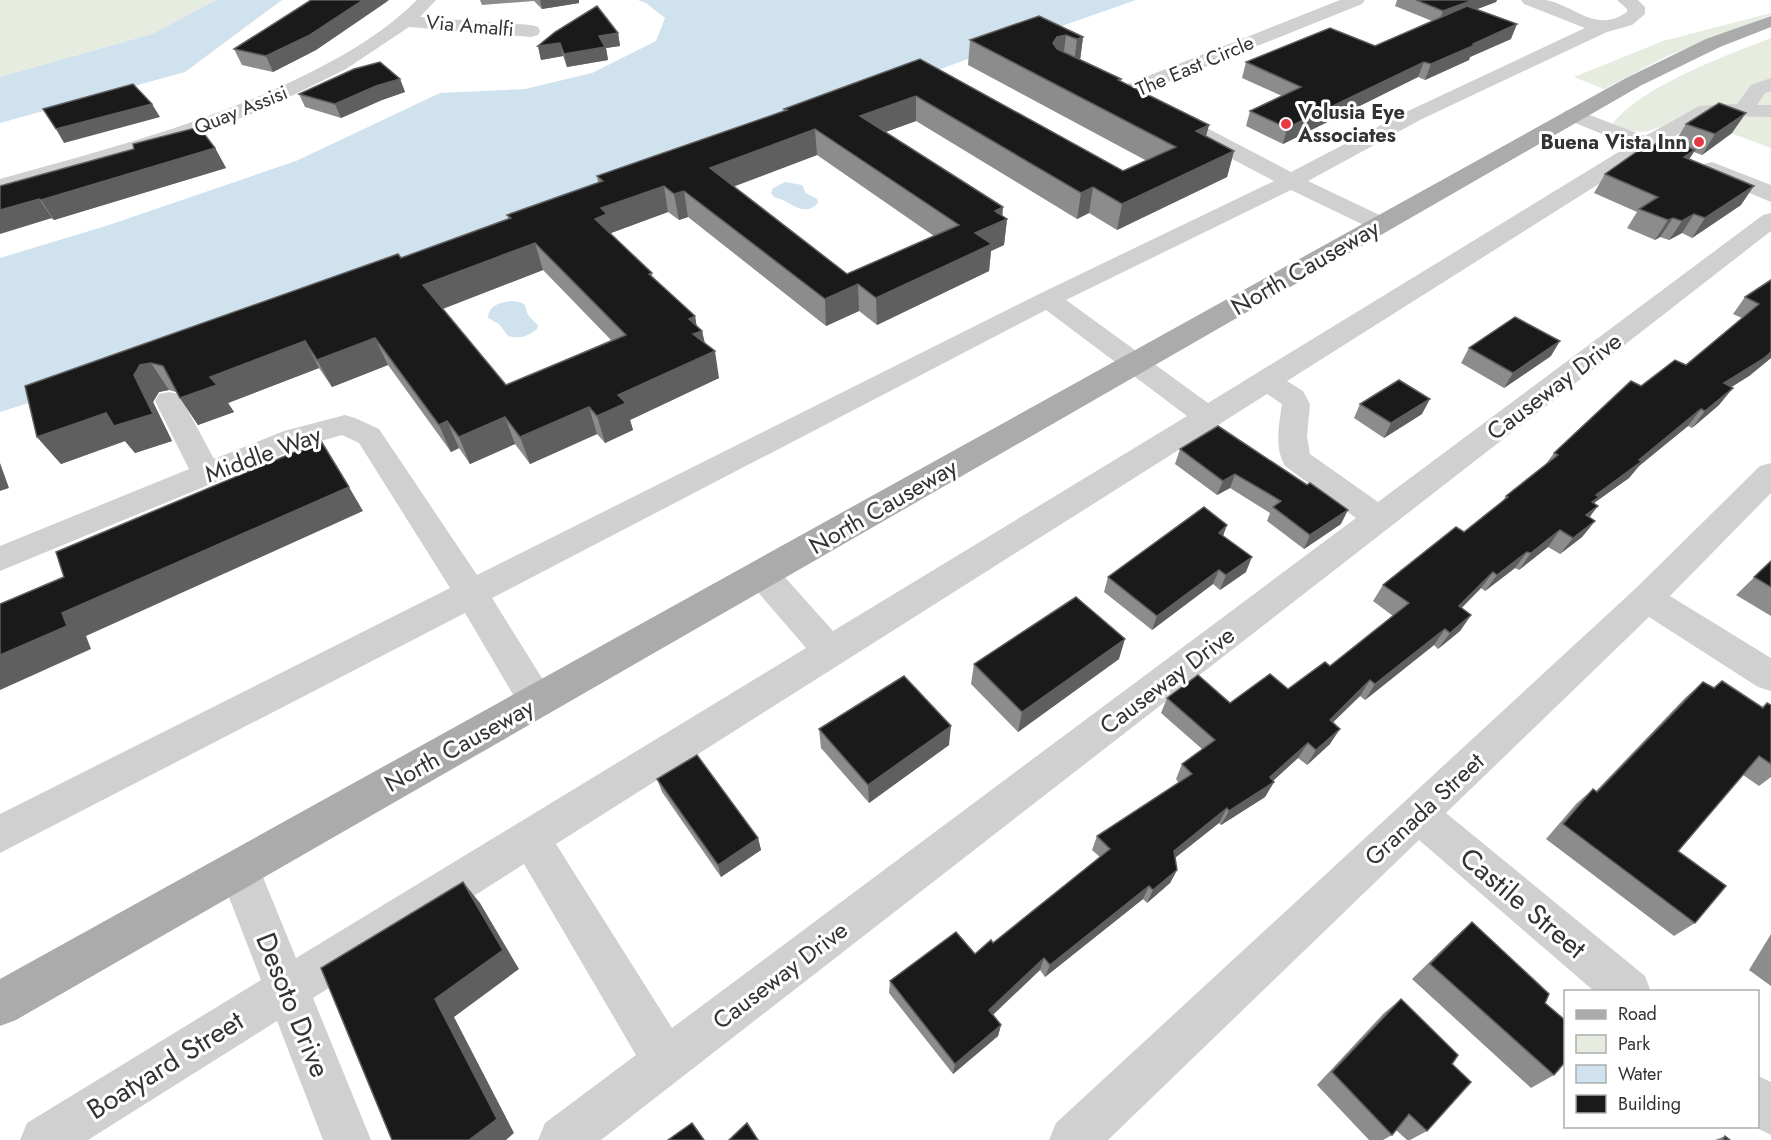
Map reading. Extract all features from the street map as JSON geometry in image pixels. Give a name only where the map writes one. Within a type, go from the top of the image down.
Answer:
[{"type":"main road","name":"North Causeway","points":[[0,1004],[1572,116],[1674,61],[1771,21]]},
{"type":"street","name":"Quay Assisi","points":[[0,186],[166,139],[259,106],[358,54],[408,21],[427,0]]},
{"type":"street","name":"The East Circle","points":[[1356,0],[1119,89],[1137,101],[1291,182],[1380,224]]},
{"type":"street","points":[[1530,0],[1601,28]]},
{"type":"street","points":[[0,834],[1048,299],[1291,182],[1415,115],[1601,28],[1626,21],[1636,14],[1636,7],[1626,0]]},
{"type":"street","name":"Via Amalfi","points":[[408,21],[531,31]]},
{"type":"street","points":[[1743,110],[1758,89],[1771,84]]},
{"type":"street","name":"Boatyard Street","points":[[44,1140],[1700,112],[1714,109],[1771,111]]},
{"type":"street","points":[[1572,116],[1754,185],[1771,195]]},
{"type":"street","name":"Causeway Drive","points":[[562,1140],[1771,220]]},
{"type":"street","points":[[1048,299],[1208,417]]},
{"type":"street","points":[[1266,381],[1293,398],[1296,404],[1292,436],[1296,459],[1380,519]]},
{"type":"street","points":[[169,401],[206,474]]},
{"type":"street","name":"Middle Way","points":[[0,559],[294,438],[345,425],[369,436],[471,593],[537,702]]},
{"type":"street","name":"Granada Street","points":[[1073,1140],[1647,598],[1771,474]]},
{"type":"street","points":[[762,574],[830,652]]},
{"type":"street","points":[[1647,598],[1771,676]]},
{"type":"street","name":"Castile Street","points":[[1418,814],[1627,990]]},
{"type":"street","points":[[530,838],[666,1062]]},
{"type":"street","name":"Desoto Drive","points":[[239,869],[347,1140]]},
{"type":"street","points":[[1759,1101],[1771,1111]]},
{"type":"green space","points":[[0,0],[216,0],[152,34],[0,77]]},
{"type":"green space","points":[[1771,13],[1771,15],[1665,57],[1604,89],[1574,77],[1663,41]]},
{"type":"green space","points":[[1771,38],[1771,148],[1682,115],[1656,129],[1640,132],[1613,123],[1644,96],[1664,84]]},
{"type":"water","points":[[216,0],[282,0],[185,72],[0,123],[0,77],[152,34]]},
{"type":"water","points":[[638,0],[1136,0],[965,60],[148,365],[0,412],[0,258],[109,225],[296,161],[440,93],[525,89],[592,73],[656,41],[665,18],[646,3]]},
{"type":"water","points":[[785,182],[802,185],[806,193],[817,199],[818,203],[802,209],[774,197],[771,193],[773,188]]},
{"type":"water","points":[[512,301],[524,304],[530,317],[538,325],[537,329],[527,336],[508,336],[499,324],[488,318],[493,307]]},
{"type":"building","points":[[311,0],[363,0],[310,35],[266,56],[234,49]]},
{"type":"building","points":[[1416,0],[1473,0],[1443,11]]},
{"type":"building","points":[[597,6],[618,33],[599,36],[605,47],[564,54],[560,43],[538,46],[555,32]]},
{"type":"building","points":[[1467,6],[1517,24],[1431,64],[1424,62],[1287,128],[1250,111],[1301,87],[1246,62],[1330,28],[1375,46]]},
{"type":"building","points":[[1039,16],[1083,37],[1077,39],[1066,35],[1057,37],[1053,43],[1057,49],[1209,125],[1196,131],[1234,151],[1122,204],[1093,187],[1081,193],[916,96],[860,116],[1003,207],[995,211],[1007,219],[975,233],[992,244],[876,298],[858,284],[825,299],[684,191],[674,194],[664,186],[601,208],[607,214],[595,219],[652,273],[649,274],[695,316],[689,319],[702,331],[693,334],[715,351],[618,395],[626,403],[597,416],[589,407],[520,437],[505,417],[459,437],[447,421],[439,425],[375,338],[317,360],[305,341],[210,377],[217,385],[180,398],[163,366],[151,363],[140,365],[134,375],[153,414],[114,426],[106,413],[37,437],[25,386],[398,254],[401,258],[511,218],[507,215],[603,181],[597,176],[787,110],[784,109],[920,59],[1123,171],[1176,147],[970,40]],"holes":[[[815,129],[959,225],[847,274],[710,168]],[[535,243],[626,335],[506,385],[423,285]]]},
{"type":"building","points":[[380,62],[400,79],[376,86],[335,104],[299,94],[354,69]]},
{"type":"building","points":[[133,84],[152,104],[56,129],[43,109]]},
{"type":"building","points":[[1719,103],[1746,113],[1715,134],[1686,124]]},
{"type":"building","points":[[199,127],[215,148],[0,210],[0,186],[134,149],[133,144]]},
{"type":"building","points":[[1666,138],[1695,150],[1684,157],[1754,186],[1705,218],[1694,214],[1682,221],[1673,218],[1668,220],[1639,209],[1658,197],[1605,174],[1649,143],[1654,145]]},
{"type":"building","points":[[1771,280],[1771,352],[1724,383],[1733,388],[1705,411],[1701,409],[1639,460],[1642,461],[1596,495],[1599,497],[1592,502],[1598,506],[1586,515],[1595,521],[1573,538],[1560,530],[1531,553],[1527,552],[1497,575],[1493,572],[1459,606],[1471,615],[1450,633],[1445,629],[1375,684],[1370,680],[1330,720],[1340,729],[1316,750],[1308,743],[1270,777],[1274,782],[1229,811],[1227,808],[1174,851],[1177,870],[1153,890],[1149,886],[1050,965],[1044,958],[989,1010],[1001,1025],[955,1064],[890,981],[956,932],[975,954],[991,940],[993,943],[1110,849],[1097,836],[1192,774],[1182,764],[1215,740],[1167,698],[1198,675],[1230,703],[1270,674],[1288,689],[1325,662],[1330,666],[1409,603],[1383,585],[1456,527],[1464,532],[1508,497],[1506,496],[1558,455],[1554,453],[1631,381],[1641,386],[1675,360],[1686,365],[1759,304],[1745,297]]},
{"type":"building","points":[[1515,317],[1560,341],[1513,373],[1469,348]]},
{"type":"building","points":[[1399,380],[1430,399],[1391,423],[1360,404]]},
{"type":"building","points":[[1218,426],[1307,485],[1310,483],[1348,510],[1310,535],[1273,507],[1281,501],[1235,474],[1223,481],[1180,449]]},
{"type":"building","points":[[321,441],[349,487],[62,613],[67,626],[0,655],[0,604],[64,577],[56,552]]},
{"type":"building","points":[[1204,507],[1227,525],[1219,533],[1252,557],[1226,575],[1219,570],[1157,616],[1108,577]]},
{"type":"building","points":[[1771,561],[1771,587],[1754,577]]},
{"type":"building","points":[[1076,597],[1125,639],[1022,712],[974,664]]},
{"type":"building","points":[[904,676],[951,726],[868,785],[819,729]]},
{"type":"building","points":[[1722,681],[1763,708],[1767,703],[1771,705],[1771,764],[1759,756],[1678,851],[1726,886],[1695,923],[1563,824],[1593,789],[1597,792],[1703,682],[1714,688]]},
{"type":"building","points":[[697,755],[758,838],[718,865],[657,779]]},
{"type":"building","points":[[463,882],[503,950],[435,999],[497,1119],[469,1140],[392,1140],[321,968]]},
{"type":"building","points":[[1472,922],[1549,994],[1545,1003],[1564,1019],[1564,1063],[1554,1075],[1430,964]]},
{"type":"building","points":[[1401,999],[1458,1055],[1452,1064],[1471,1082],[1427,1131],[1409,1114],[1392,1135],[1332,1072]]},
{"type":"building","points":[[692,1123],[704,1140],[668,1140]]},
{"type":"building","points":[[747,1123],[758,1140],[729,1140]]},
{"type":"place","name":"Volusia Eye Associates","points":[[1286,124]]},
{"type":"place","name":"Buena Vista Inn","points":[[1699,142]]}]
